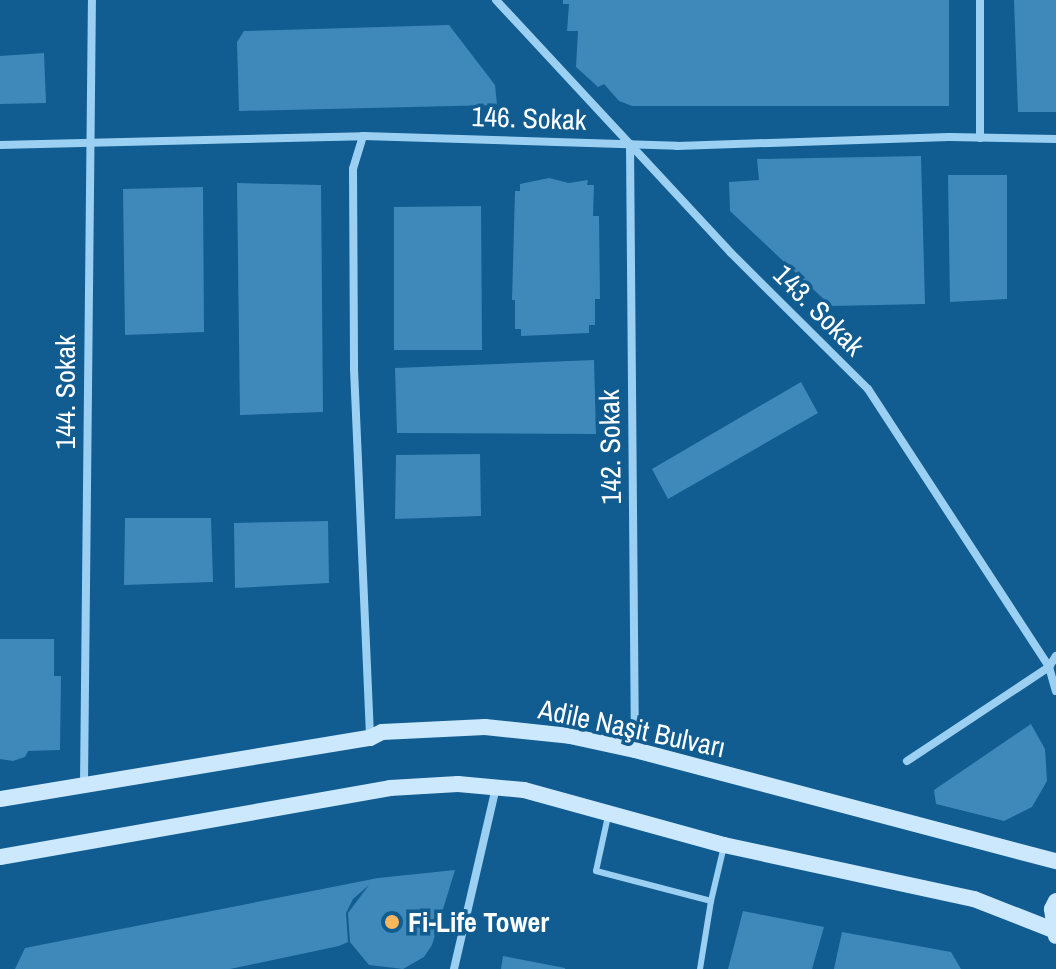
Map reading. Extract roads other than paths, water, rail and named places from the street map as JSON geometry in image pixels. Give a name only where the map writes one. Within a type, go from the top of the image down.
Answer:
[{"type":"main road","name":"Adile Naşit Bulvarı","points":[[0,799],[370,738],[382,732],[485,727],[570,736],[635,750],[1056,861]]},
{"type":"main road","points":[[0,857],[390,788],[458,784],[524,790],[724,845],[974,899],[1055,933],[1052,909],[1056,901]]},
{"type":"street","name":"144. Sokak","points":[[84,784],[92,0]]},
{"type":"street","name":"143. Sokak","points":[[496,0],[731,253],[868,389],[1049,667],[1056,691]]},
{"type":"street","points":[[980,0],[980,138]]},
{"type":"street","name":"146. Sokak","points":[[0,145],[363,136],[677,146],[980,138],[1056,139]]},
{"type":"street","points":[[363,136],[353,169],[354,339],[370,738]]},
{"type":"street","name":"142. Sokak","points":[[630,143],[635,750]]},
{"type":"street","points":[[907,761],[1049,667],[1056,656]]},
{"type":"street","points":[[454,969],[496,787]]},
{"type":"lane","points":[[609,813],[596,871],[711,901]]},
{"type":"lane","points":[[700,969],[724,845]]},
{"type":"place","name":"Fi-Life Tower","points":[[392,922]]}]
